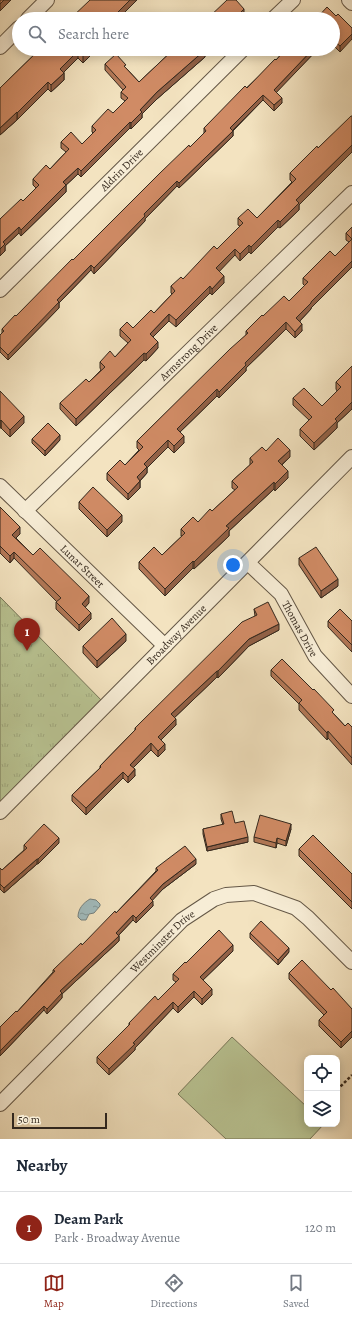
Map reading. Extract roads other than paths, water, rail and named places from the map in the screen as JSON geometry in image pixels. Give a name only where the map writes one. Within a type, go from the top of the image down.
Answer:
[{"type":"street","points":[[35,12],[48,0]]},
{"type":"street","points":[[280,12],[293,0]]},
{"type":"street","points":[[349,0],[352,3]]},
{"type":"street","points":[[0,47],[12,35]]},
{"type":"street","name":"Aldrin Drive","points":[[0,290],[236,56]]},
{"type":"street","name":"Armstrong Drive","points":[[25,511],[352,193]]},
{"type":"street","name":"Broadway Avenue","points":[[0,812],[352,457]]},
{"type":"street","name":"Lunar Street","points":[[0,486],[165,646]]},
{"type":"street","name":"Thomas Drive","points":[[248,563],[281,594],[315,656],[352,696]]},
{"type":"street","name":"Westminster Drive","points":[[0,1104],[182,920],[214,899],[226,895],[254,893],[296,908],[352,962]]},
{"type":"water","points":[[90,899],[96,900],[100,906],[94,913],[89,914],[86,920],[81,920],[78,917],[80,909],[83,904]]},
{"type":"place","name":"Deam Park","points":[[27,651]]}]
